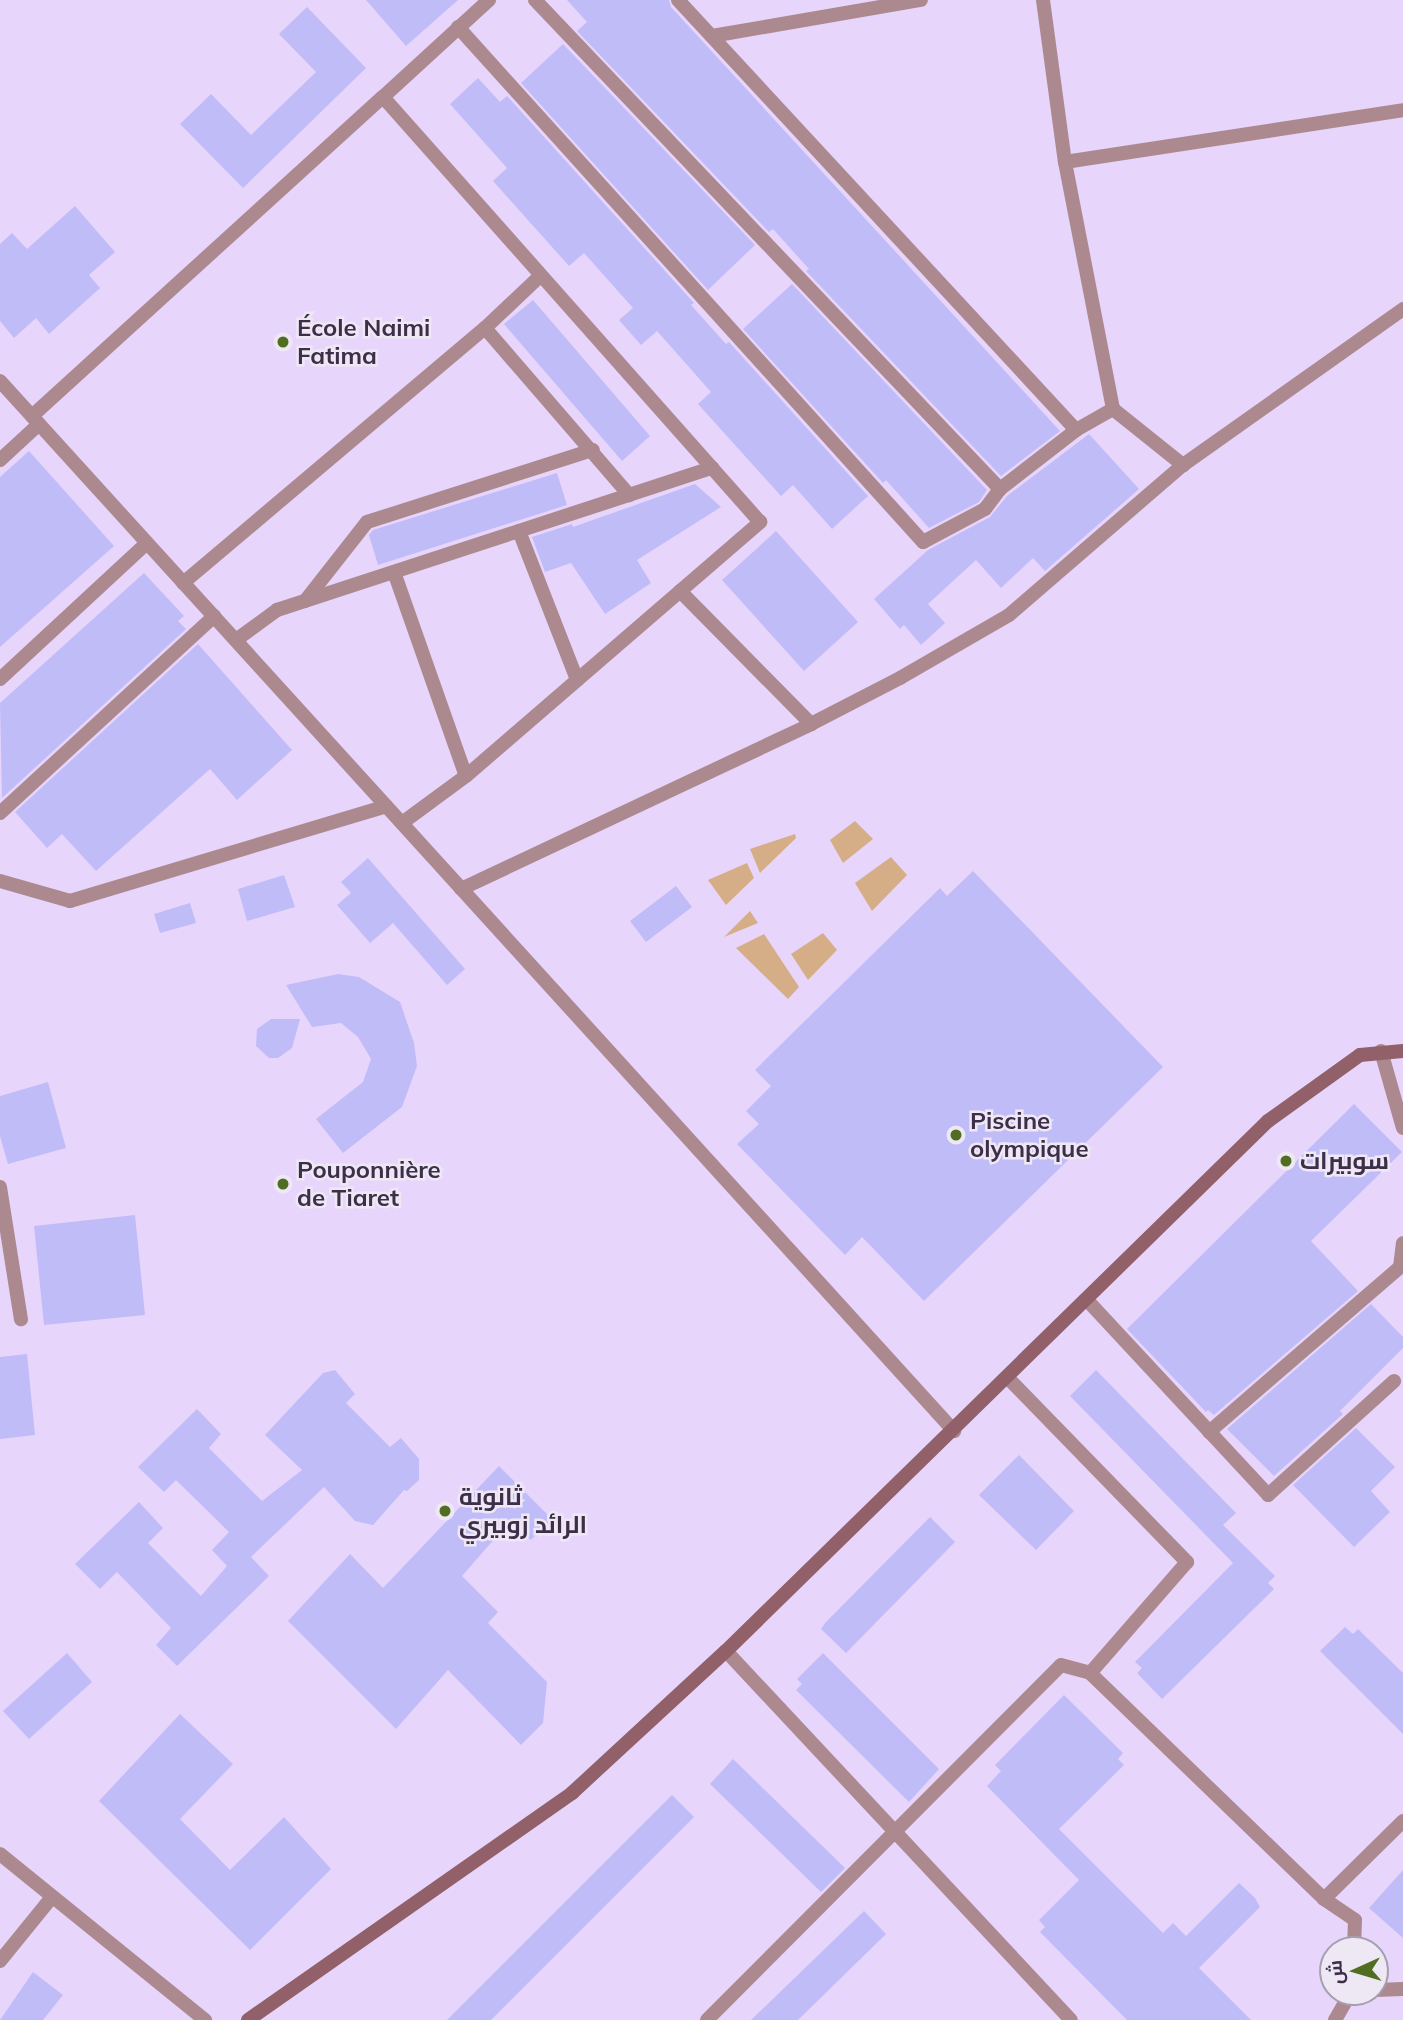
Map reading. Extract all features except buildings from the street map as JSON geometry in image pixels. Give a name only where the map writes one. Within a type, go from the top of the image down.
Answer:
[{"type":"main road","points":[[248,2020],[572,1793],[726,1651],[954,1431],[1268,1121],[1360,1055],[1403,1051]]},
{"type":"street","points":[[0,460],[36,420],[489,0]]},
{"type":"street","points":[[535,0],[1000,489]]},
{"type":"street","points":[[678,0],[1076,430]]},
{"type":"street","points":[[712,36],[921,0]]},
{"type":"street","points":[[1043,0],[1065,162],[1113,409],[1183,465]]},
{"type":"street","points":[[458,27],[923,542],[985,509],[1000,489],[1076,430],[1113,409]]},
{"type":"street","points":[[383,97],[539,277],[760,522],[466,776],[401,823]]},
{"type":"street","points":[[1065,162],[1403,110]]},
{"type":"street","points":[[183,583],[485,328],[539,277]]},
{"type":"street","points":[[461,889],[811,724],[900,678],[1009,615],[1183,465],[1403,309]]},
{"type":"street","points":[[485,328],[593,450],[629,495]]},
{"type":"street","points":[[2,386],[36,420],[954,1431]]},
{"type":"street","points":[[305,601],[367,522],[593,450]]},
{"type":"street","points":[[236,640],[277,610],[712,468]]},
{"type":"street","points":[[519,531],[577,680]]},
{"type":"street","points":[[0,679],[147,543]]},
{"type":"street","points":[[394,572],[466,776]]},
{"type":"street","points":[[680,591],[811,724]]},
{"type":"street","points":[[0,813],[214,617]]},
{"type":"street","points":[[0,881],[70,901],[386,806]]},
{"type":"street","points":[[1381,1051],[1403,1128]]},
{"type":"street","points":[[0,1187],[21,1319]]},
{"type":"street","points":[[1209,1432],[1400,1267],[1403,1243]]},
{"type":"street","points":[[1087,1300],[1268,1495],[1394,1381]]},
{"type":"street","points":[[1008,1378],[1187,1562],[1090,1673]]},
{"type":"street","points":[[726,1651],[1071,2020]]},
{"type":"street","points":[[707,2020],[1061,1665],[1090,1673],[1324,1899],[1355,1920],[1354,1936]]},
{"type":"street","points":[[1324,1899],[1403,1821]]},
{"type":"street","points":[[0,1854],[205,2020]]},
{"type":"street","points":[[0,1961],[52,1897]]},
{"type":"shaded area","points":[[855,821],[873,839],[843,863],[830,840]]},
{"type":"shaded area","points":[[795,834],[796,838],[760,873],[750,849]]},
{"type":"shaded area","points":[[891,857],[907,875],[872,911],[855,883]]},
{"type":"shaded area","points":[[747,863],[754,878],[726,905],[708,880]]},
{"type":"shaded area","points":[[750,911],[758,923],[724,937]]},
{"type":"shaded area","points":[[823,933],[837,950],[808,980],[791,954]]},
{"type":"shaded area","points":[[764,934],[799,987],[788,999],[736,948]]},
{"type":"place","name":"École Naimi Fatima","points":[[283,342]]},
{"type":"place","name":"Piscine olympique","points":[[956,1135]]},
{"type":"place","name":"سوبيرات","points":[[1286,1161]]},
{"type":"place","name":"Pouponnière de Tiaret","points":[[283,1184]]},
{"type":"place","name":"ثانوية الرائد زوبيري","points":[[445,1511]]}]
